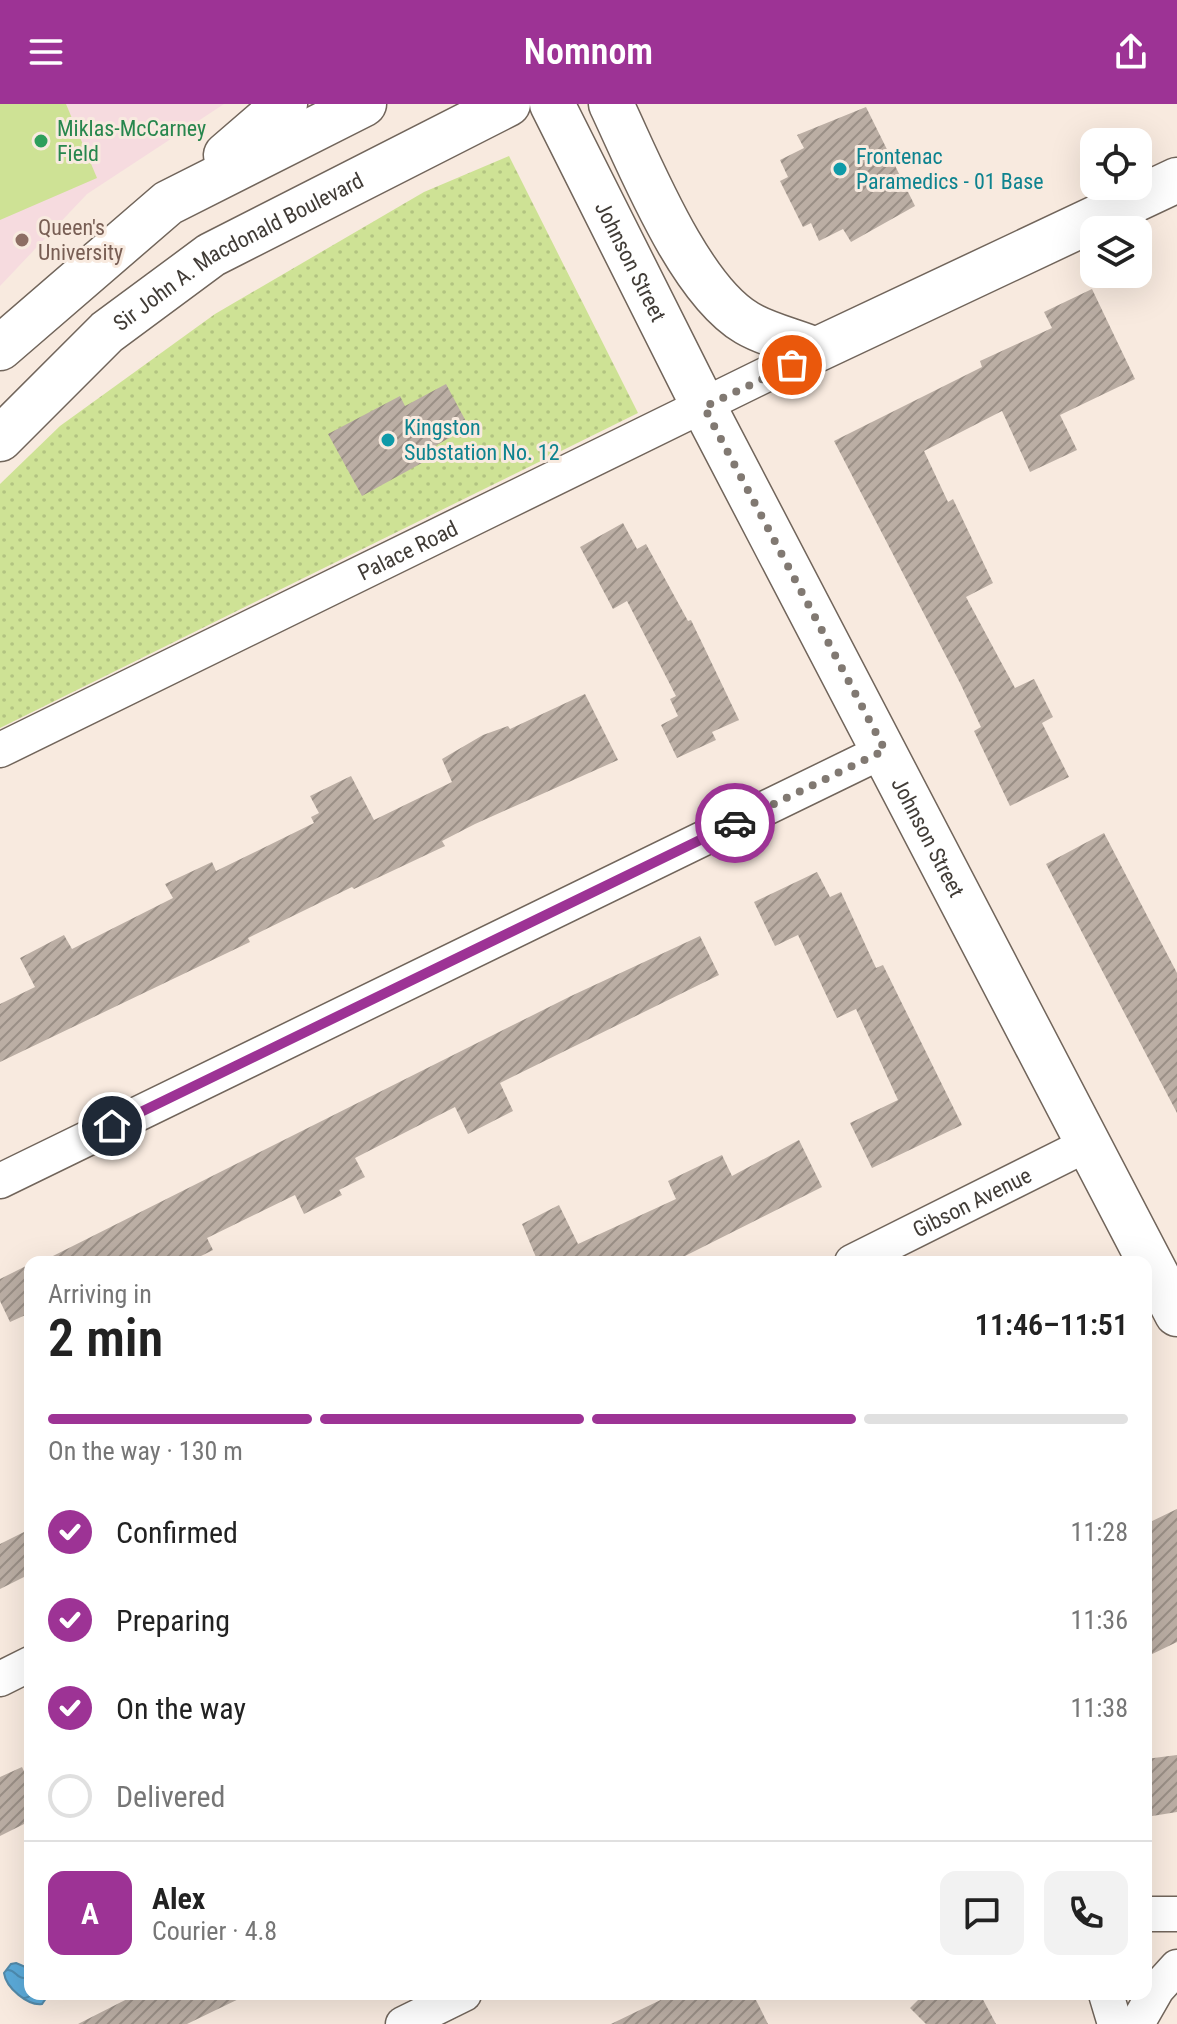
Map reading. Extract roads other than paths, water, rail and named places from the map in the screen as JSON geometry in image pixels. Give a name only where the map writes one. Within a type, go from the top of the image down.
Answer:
[{"type":"main road","points":[[0,348],[285,104]]},
{"type":"main road","points":[[168,203],[364,104]]},
{"type":"main road","name":"Sir John A. Macdonald Boulevard","points":[[0,439],[107,332],[211,255],[508,104]]},
{"type":"main road","name":"Johnson Street","points":[[552,104],[704,407],[1147,1256]]},
{"type":"main road","points":[[611,104],[675,235],[714,296],[748,323],[816,350],[1177,180]]},
{"type":"main road","name":"Johnson Street","points":[[1152,1265],[1177,1314]]},
{"type":"street","name":"Palace Road","points":[[0,750],[816,350]]},
{"type":"street","points":[[0,1181],[885,750]]},
{"type":"street","name":"Gibson Avenue","points":[[864,1256],[1090,1143]]},
{"type":"street","points":[[0,1679],[24,1667]]},
{"type":"street","points":[[1152,1914],[1177,1914]]},
{"type":"street","points":[[1152,1998],[1177,1967]]},
{"type":"street","points":[[403,2024],[452,2000]]},
{"type":"street","points":[[1108,2000],[1115,2024]]},
{"type":"street","points":[[1137,2024],[1151,2000]]},
{"type":"water","points":[[11,1964],[24,1966],[24,1999],[6,1979],[4,1973]]},
{"type":"water","points":[[26,2000],[45,2000],[42,2004]]},
{"type":"place","name":"Miklas-McCarney Field","points":[[41,141]]},
{"type":"place","name":"Frontenac Paramedics - 01 Base","points":[[840,169]]},
{"type":"place","name":"Queen's University","points":[[22,240]]},
{"type":"place","name":"Kingston Substation No. 12","points":[[388,440]]}]
